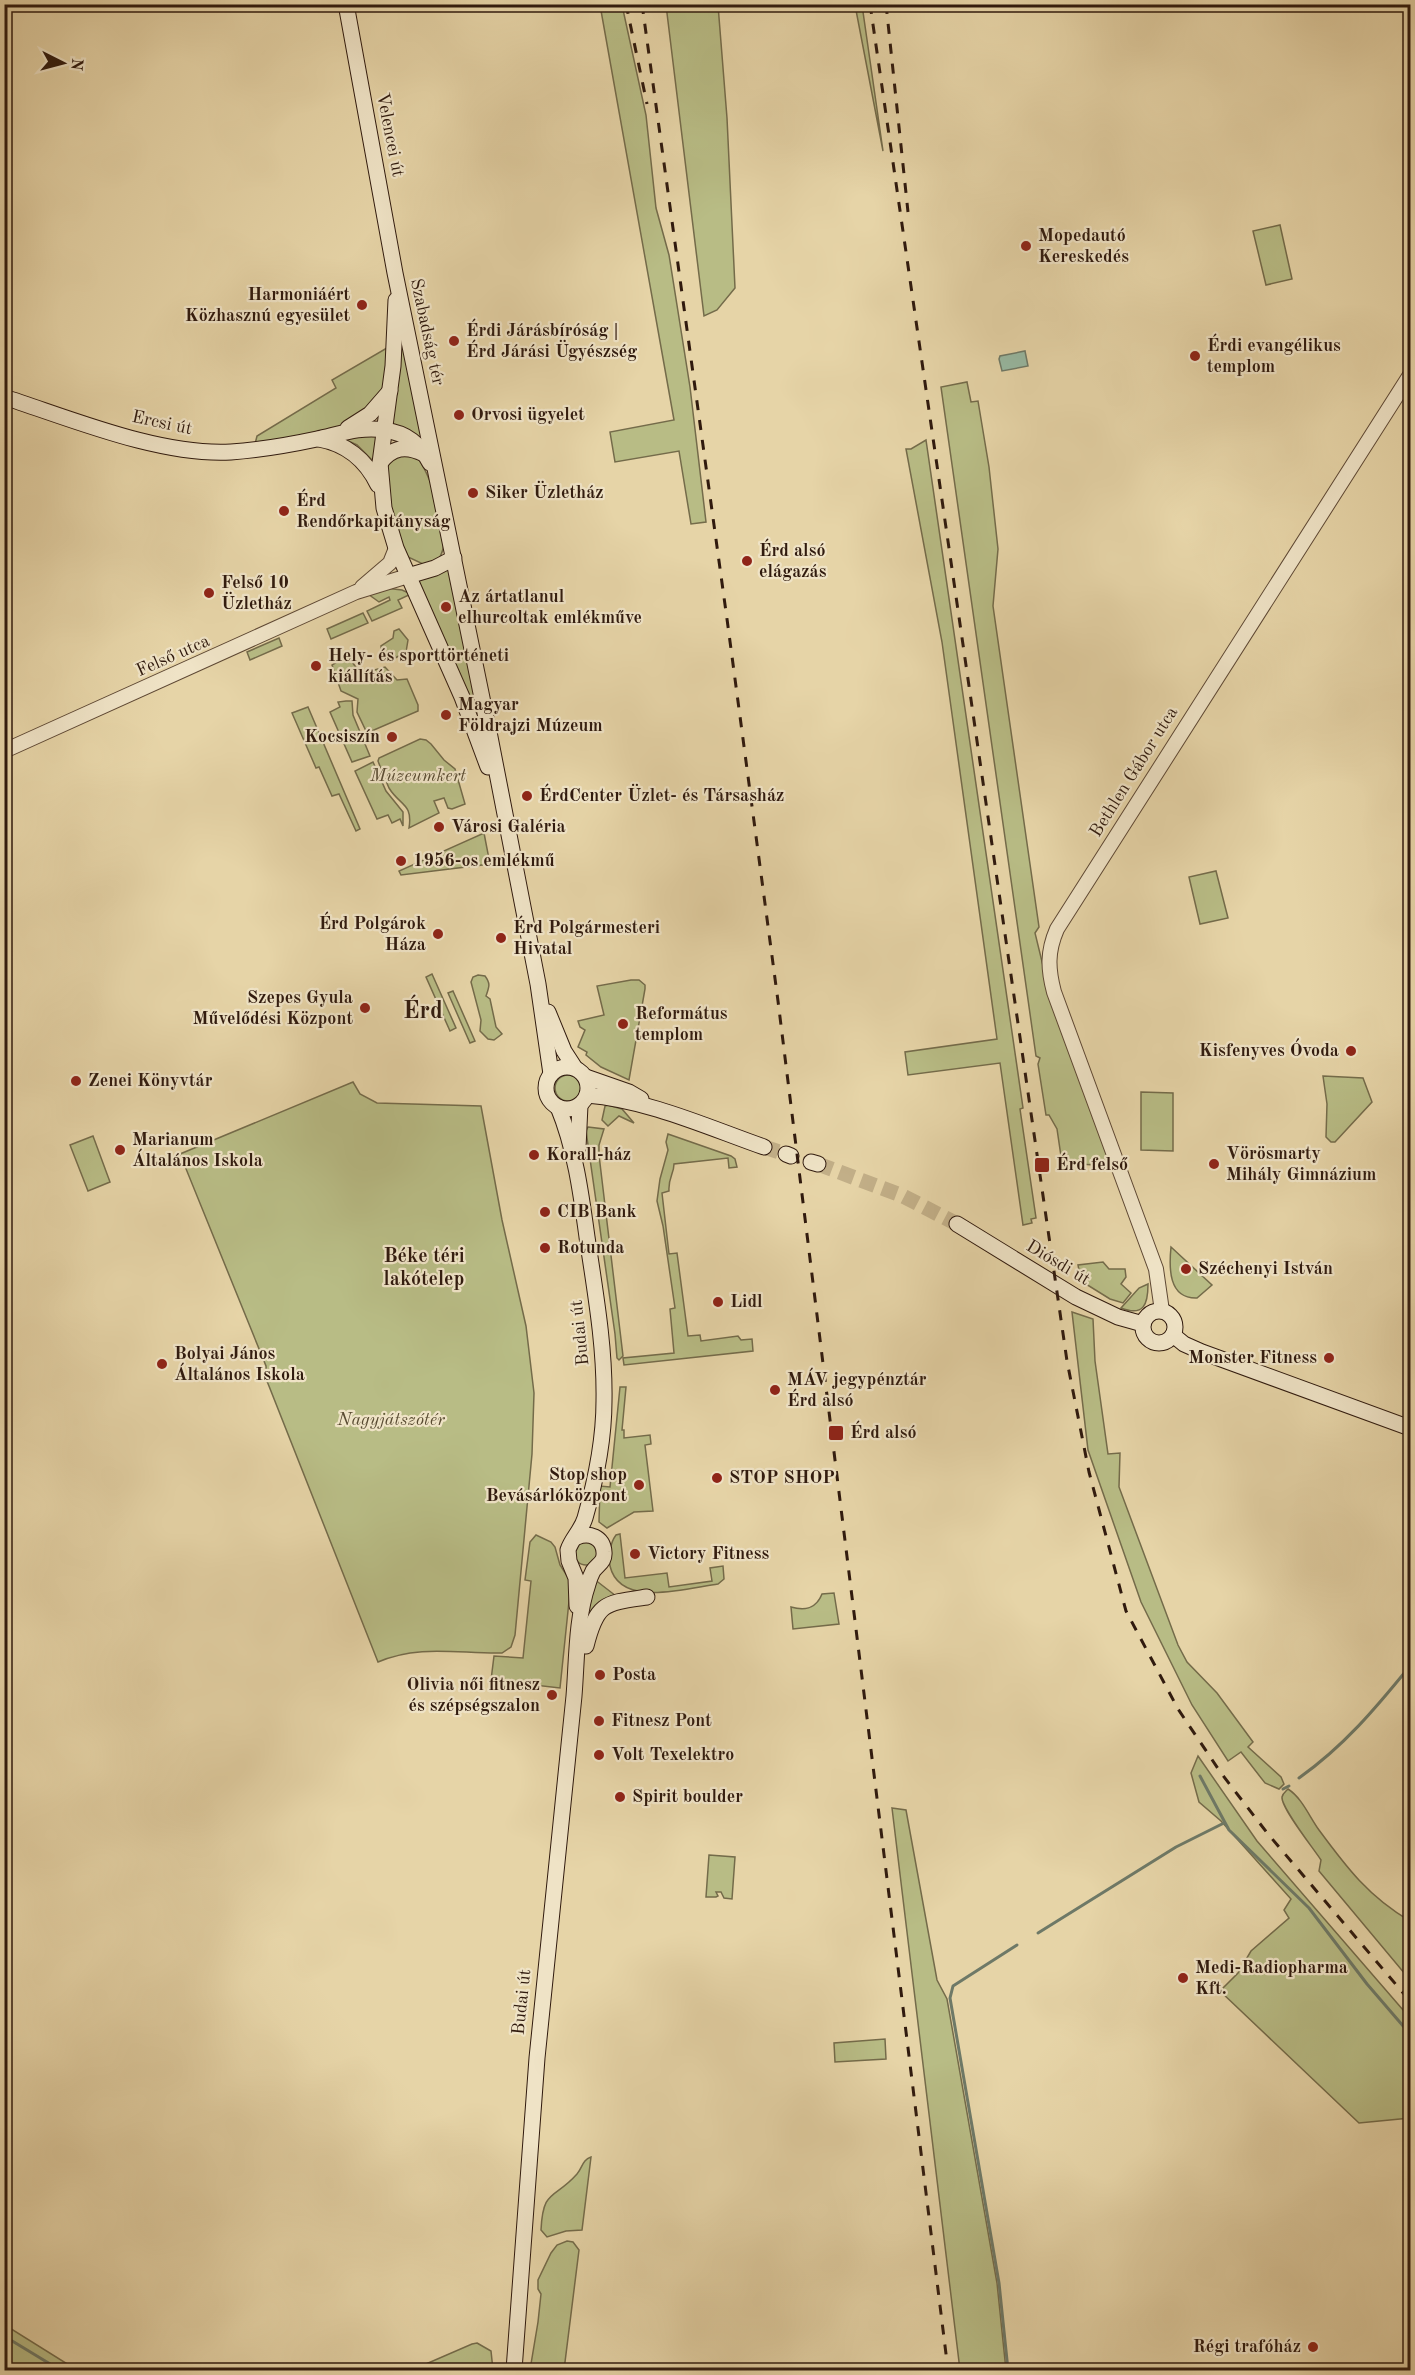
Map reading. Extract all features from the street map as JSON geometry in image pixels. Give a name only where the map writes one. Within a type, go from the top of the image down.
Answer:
[{"type":"main road","name":"Velencei út","points":[[346,4],[395,273]]},
{"type":"main road","name":"Szabadság tér","points":[[395,273],[395,344],[380,463],[381,492],[387,524],[462,697],[504,812]]},
{"type":"main road","name":"Szabadság tér","points":[[395,273],[504,812]]},
{"type":"main road","name":"Szabadság tér","points":[[343,432],[370,414],[390,391]]},
{"type":"main road","name":"Ercsi út","points":[[4,397],[112,432],[191,450],[231,452],[316,439]]},
{"type":"main road","name":"Szabadság tér","points":[[316,439],[364,429],[399,433],[412,440],[425,454],[438,480]]},
{"type":"main road","name":"Szabadság tér","points":[[316,439],[334,442],[355,453],[367,465],[381,492]]},
{"type":"main road","points":[[380,463],[386,456],[400,448],[425,454]]},
{"type":"main road","points":[[408,576],[435,568],[454,558]]},
{"type":"main road","points":[[504,812],[538,984],[551,1074]]},
{"type":"main road","points":[[538,984],[564,1051],[580,1072],[589,1089],[584,1100]]},
{"type":"main road","points":[[662,1111],[629,1092],[562,1067],[551,1074],[548,1080],[546,1092],[558,1107],[566,1109],[584,1100],[603,1096],[662,1111],[764,1147]]},
{"type":"main road","name":"Budai út","points":[[579,1180],[584,1100]]},
{"type":"main road","name":"Budai út","points":[[558,1107],[568,1131],[579,1180],[599,1317],[604,1375],[603,1423],[593,1481],[585,1518],[577,1537],[568,1550],[577,1588],[578,1639]]},
{"type":"main road","name":"Diósdi út","points":[[957,1224],[1076,1298],[1118,1317],[1143,1324]]},
{"type":"main road","points":[[1162,1311],[1173,1319],[1175,1328],[1173,1335],[1165,1342],[1156,1343],[1145,1334],[1143,1324],[1151,1313],[1162,1311]]},
{"type":"main road","points":[[1173,1335],[1184,1344],[1202,1352],[1410,1428]]},
{"type":"main road","name":"Budai út","points":[[514,2370],[537,2058],[578,1639],[586,1588],[594,1570],[604,1556],[603,1545],[596,1537],[593,1481]]},
{"type":"main road","points":[[577,1537],[582,1535],[596,1537]]},
{"type":"main road","points":[[573,1566],[582,1572],[594,1570]]},
{"type":"main road","points":[[574,1695],[592,1622],[600,1610],[613,1603],[647,1597]]},
{"type":"street","name":"Bethlen Gábor utca","points":[[1162,1311],[1155,1269],[1054,992],[1048,963],[1049,949],[1057,929],[1161,762],[1410,375]]},
{"type":"street","name":"Felső utca","points":[[356,592],[385,568],[396,548]]},
{"type":"street","name":"Felső utca","points":[[4,751],[356,592],[408,576]]},
{"type":"green space","points":[[600,5],[622,5],[646,115],[656,208],[669,255],[690,387],[706,522],[691,524],[679,451],[615,462],[610,432],[674,420]]},
{"type":"green space","points":[[666,5],[718,5],[727,118],[735,288],[717,310],[704,316]]},
{"type":"green space","points":[[855,5],[862,5],[883,151]]},
{"type":"green space","points":[[1280,225],[1292,279],[1266,285],[1253,231]]},
{"type":"green space","points":[[400,329],[427,443],[389,426]]},
{"type":"green space","points":[[392,345],[382,397],[339,429],[255,444],[257,436],[336,388],[332,380]]},
{"type":"green space","points":[[967,382],[971,402],[978,401],[989,467],[998,549],[993,606],[1039,927],[1035,933],[1054,1011],[1111,1166],[1062,1163],[1057,1129],[1049,1115],[1046,1115],[1038,1064],[1040,1058],[1036,1056],[941,387]]},
{"type":"green space","points":[[377,434],[373,461],[357,445],[346,440],[347,437]]},
{"type":"green space","points":[[926,440],[1023,1108],[1020,1109],[1036,1218],[1031,1219],[1032,1223],[1023,1225],[1000,1063],[908,1075],[905,1052],[997,1039],[942,642],[906,449],[911,449]]},
{"type":"green space","points":[[414,454],[430,482],[443,530],[444,545],[439,559],[425,565],[408,557],[393,526],[387,467],[395,456]]},
{"type":"green space","points":[[451,566],[489,747],[416,580],[428,578]]},
{"type":"green space","points":[[385,588],[402,590],[411,594],[398,600],[402,608],[372,621],[367,611],[390,600],[389,597],[379,602],[368,594]]},
{"type":"green space","points":[[363,613],[368,623],[331,639],[327,629]]},
{"type":"green space","points":[[399,629],[408,640],[406,652],[388,662],[382,658],[381,646],[393,638],[394,631]]},
{"type":"green space","points":[[279,638],[282,646],[250,660],[247,652]]},
{"type":"green space","name":"Múzeumkert","points":[[350,659],[365,680],[372,677],[374,670],[385,667],[397,680],[407,679],[418,705],[418,711],[367,733],[357,712],[358,699],[341,691],[332,665],[340,660]]},
{"type":"green space","points":[[352,701],[353,715],[370,756],[352,762],[330,712],[340,707],[338,702]]},
{"type":"green space","points":[[308,707],[360,829],[356,831],[339,794],[332,796],[319,767],[316,768],[292,713]]},
{"type":"green space","name":"Múzeumkert","points":[[420,739],[431,744],[455,769],[465,804],[452,809],[448,808],[444,798],[434,801],[439,813],[409,828],[410,820],[407,809],[389,788],[378,761],[379,758]]},
{"type":"green space","points":[[373,762],[386,791],[403,812],[403,826],[400,819],[392,823],[388,815],[377,819],[355,771]]},
{"type":"green space","points":[[484,833],[490,864],[401,875],[399,871]]},
{"type":"green space","points":[[1216,871],[1228,918],[1200,924],[1189,877]]},
{"type":"green space","points":[[432,974],[456,1028],[450,1031],[426,977]]},
{"type":"green space","points":[[485,976],[489,983],[486,996],[490,999],[496,1027],[502,1034],[494,1040],[488,1039],[480,1031],[481,1020],[471,982],[473,977]]},
{"type":"green space","points":[[639,980],[645,985],[645,989],[629,1080],[601,1067],[586,1055],[587,1052],[578,1047],[585,1030],[580,1027],[578,1021],[604,1015],[597,986]]},
{"type":"green space","points":[[453,991],[475,1041],[470,1043],[448,993]]},
{"type":"green space","points":[[568,1075],[577,1079],[581,1088],[577,1097],[568,1101],[559,1097],[555,1088],[559,1079]]},
{"type":"green space","points":[[1323,1076],[1363,1078],[1372,1102],[1335,1142],[1331,1142],[1326,1137],[1327,1104]]},
{"type":"green space","name":"Nagyjátszótér","points":[[353,1082],[360,1094],[377,1103],[481,1106],[502,1220],[526,1326],[534,1393],[532,1454],[515,1635],[511,1647],[502,1653],[440,1651],[409,1653],[378,1662],[267,1381],[266,1366],[180,1154]]},
{"type":"green space","points":[[1141,1092],[1173,1093],[1173,1151],[1141,1150]]},
{"type":"green space","points":[[605,1106],[622,1109],[634,1123],[619,1116],[608,1126],[602,1120]]},
{"type":"green space","points":[[588,1127],[604,1129],[599,1145],[599,1155],[623,1356],[619,1360],[586,1131]]},
{"type":"green space","points":[[668,1134],[731,1156],[735,1159],[737,1167],[729,1168],[728,1158],[674,1164],[669,1191],[662,1193],[669,1254],[677,1253],[688,1336],[700,1335],[701,1341],[738,1336],[741,1340],[752,1339],[753,1351],[624,1365],[623,1358],[674,1353],[670,1309],[675,1308],[657,1201],[668,1150],[666,1142]]},
{"type":"green space","points":[[93,1136],[110,1182],[88,1191],[70,1145]]},
{"type":"green space","points":[[1171,1247],[1212,1285],[1197,1298],[1187,1297],[1176,1288],[1172,1280],[1170,1264]]},
{"type":"green space","points":[[1103,1262],[1109,1269],[1125,1269],[1126,1277],[1121,1284],[1131,1293],[1123,1303],[1110,1299],[1081,1281],[1078,1265]]},
{"type":"green space","points":[[1148,1284],[1146,1303],[1140,1310],[1121,1308],[1139,1288]]},
{"type":"green space","points":[[1072,1312],[1093,1319],[1095,1361],[1108,1454],[1120,1453],[1119,1487],[1178,1645],[1187,1662],[1217,1693],[1253,1742],[1248,1747],[1281,1777],[1284,1784],[1279,1789],[1265,1783],[1241,1752],[1228,1761],[1192,1705],[1141,1602],[1088,1450]]},
{"type":"green space","points":[[620,1387],[626,1387],[622,1430],[624,1430],[624,1438],[650,1435],[651,1444],[645,1445],[653,1511],[634,1512],[607,1528],[599,1522],[600,1486],[610,1487]]},
{"type":"green space","points":[[620,1534],[625,1578],[667,1573],[669,1587],[712,1581],[710,1568],[723,1566],[724,1579],[718,1584],[656,1593],[627,1588],[616,1579],[609,1562],[612,1542],[616,1535]]},
{"type":"green space","points":[[536,1535],[551,1542],[555,1547],[560,1565],[571,1582],[560,1688],[491,1680],[494,1656],[523,1658],[531,1581],[525,1580],[530,1542]]},
{"type":"green space","points":[[586,1541],[594,1545],[598,1553],[594,1561],[586,1565],[578,1561],[574,1553],[578,1545]]},
{"type":"green space","points":[[594,1579],[616,1596],[588,1626],[587,1600]]},
{"type":"green space","points":[[834,1593],[839,1624],[793,1629],[791,1607],[810,1608],[817,1603],[822,1594]]},
{"type":"green space","points":[[1198,1756],[1257,1841],[1410,2018],[1410,2118],[1359,2123],[1220,1991],[1238,1973],[1251,1951],[1289,1918],[1284,1910],[1291,1899],[1221,1821],[1199,1802],[1191,1773]]},
{"type":"green space","points":[[1288,1789],[1301,1802],[1329,1844],[1360,1881],[1382,1902],[1410,1921],[1410,1980],[1319,1871],[1321,1860],[1283,1802],[1282,1796]]},
{"type":"green space","points":[[892,1808],[906,1810],[937,1980],[947,1999],[997,2283],[1006,2370],[960,2370]]},
{"type":"green space","points":[[709,1855],[735,1857],[732,1899],[724,1898],[721,1892],[716,1892],[718,1896],[716,1897],[706,1897]]},
{"type":"green space","points":[[885,2039],[886,2059],[835,2062],[834,2043]]},
{"type":"green space","points":[[591,2157],[582,2230],[566,2231],[547,2237],[541,2230],[547,2201],[577,2174],[586,2160]]},
{"type":"green space","points":[[567,2241],[573,2242],[579,2250],[564,2370],[530,2370],[541,2294],[538,2289],[538,2280],[551,2253],[557,2245]]},
{"type":"green space","points":[[5,2325],[77,2370],[5,2370]]},
{"type":"green space","points":[[477,2343],[491,2351],[493,2370],[403,2370],[419,2367]]},
{"type":"shaded area","points":[[1025,351],[1028,366],[1002,371],[1000,356]]},
{"type":"waterway","points":[[1299,1778],[1345,1740],[1410,1666]]},
{"type":"waterway","points":[[1200,1776],[1229,1830],[1309,1908],[1367,1984],[1410,2034]]},
{"type":"waterway","points":[[1283,1789],[1289,1786]]},
{"type":"waterway","points":[[1038,1933],[1176,1847],[1224,1823]]},
{"type":"waterway","points":[[1008,2370],[999,2283],[950,1998],[953,1986],[1017,1945]]},
{"type":"waterway","points":[[4,2336],[60,2370]]},
{"type":"tunnel","points":[[764,1147],[786,1154]]},
{"type":"tunnel","points":[[818,1164],[903,1196],[957,1224]]},
{"type":"railway","points":[[626,4],[647,104]]},
{"type":"railway","points":[[642,4],[778,1001],[948,2370]]},
{"type":"railway","points":[[870,4],[1067,1361],[1089,1472],[1126,1611],[1178,1709],[1221,1773],[1268,1834],[1410,2001]]},
{"type":"railway","points":[[886,4],[908,212]]},
{"type":"place","name":"Mopedautó Kereskedés","points":[[1026,246]]},
{"type":"place","name":"Harmoniáért Közhasznú egyesület","points":[[362,305]]},
{"type":"place","name":"Érdi Járásbíróság | Érd Járási Ügyészség","points":[[454,341]]},
{"type":"place","name":"Érdi evangélikus templom","points":[[1195,356]]},
{"type":"place","name":"Orvosi ügyelet","points":[[459,415]]},
{"type":"place","name":"Siker Üzletház","points":[[473,493]]},
{"type":"place","name":"Érd Rendőrkapitányság","points":[[284,511]]},
{"type":"place","name":"Érd alsó elágazás","points":[[747,561]]},
{"type":"place","name":"Felső 10 Üzletház","points":[[209,593]]},
{"type":"place","name":"Az ártatlanul elhurcoltak emlékműve","points":[[446,607]]},
{"type":"place","name":"Hely- és sporttörténeti kiállítás","points":[[316,666]]},
{"type":"place","name":"Magyar Földrajzi Múzeum","points":[[446,715]]},
{"type":"place","name":"Kocsiszín","points":[[392,737]]},
{"type":"place","name":"ÉrdCenter Üzlet- és Társasház","points":[[527,796]]},
{"type":"place","name":"Városi Galéria","points":[[439,827]]},
{"type":"place","name":"1956-os emlékmű","points":[[401,861]]},
{"type":"place","name":"Érd Polgárok Háza","points":[[438,934]]},
{"type":"place","name":"Érd Polgármesteri Hivatal","points":[[501,938]]},
{"type":"place","name":"Szepes Gyula Művelődési Központ","points":[[365,1008]]},
{"type":"place","name":"Református templom","points":[[623,1024]]},
{"type":"place","name":"Kisfenyves Óvoda","points":[[1351,1051]]},
{"type":"place","name":"Zenei Könyvtár","points":[[76,1081]]},
{"type":"place","name":"Marianum Általános Iskola","points":[[120,1150]]},
{"type":"place","name":"Korall-ház","points":[[534,1155]]},
{"type":"place","name":"Vörösmarty Mihály Gimnázium","points":[[1214,1164]]},
{"type":"place","name":"Érd felső","points":[[1042,1165]]},
{"type":"place","name":"CIB Bank","points":[[545,1212]]},
{"type":"place","name":"Rotunda","points":[[545,1248]]},
{"type":"place","name":"Széchenyi István","points":[[1186,1269]]},
{"type":"place","name":"Lidl","points":[[718,1302]]},
{"type":"place","name":"Monster Fitness","points":[[1329,1358]]},
{"type":"place","name":"Bolyai János Általános Iskola","points":[[162,1364]]},
{"type":"place","name":"MÁV jegypénztár Érd alsó","points":[[775,1390]]},
{"type":"place","name":"Érd alsó","points":[[836,1433]]},
{"type":"place","name":"STOP SHOP","points":[[717,1478]]},
{"type":"place","name":"Stop shop Bevásárlóközpont","points":[[639,1485]]},
{"type":"place","name":"Victory Fitness","points":[[635,1554]]},
{"type":"place","name":"Posta","points":[[600,1675]]},
{"type":"place","name":"Olivia női fitnesz és szépségszalon","points":[[552,1695]]},
{"type":"place","name":"Fitnesz Pont","points":[[599,1721]]},
{"type":"place","name":"Volt Texelektro","points":[[599,1755]]},
{"type":"place","name":"Spirit boulder","points":[[620,1797]]},
{"type":"place","name":"Medi-Radiopharma Kft.","points":[[1183,1978]]},
{"type":"place","name":"Régi trafóház","points":[[1313,2347]]},
{"type":"district","name":"Érd","points":[[423,1012]]},
{"type":"district","name":"Béke téri lakótelep","points":[[424,1268]]}]
